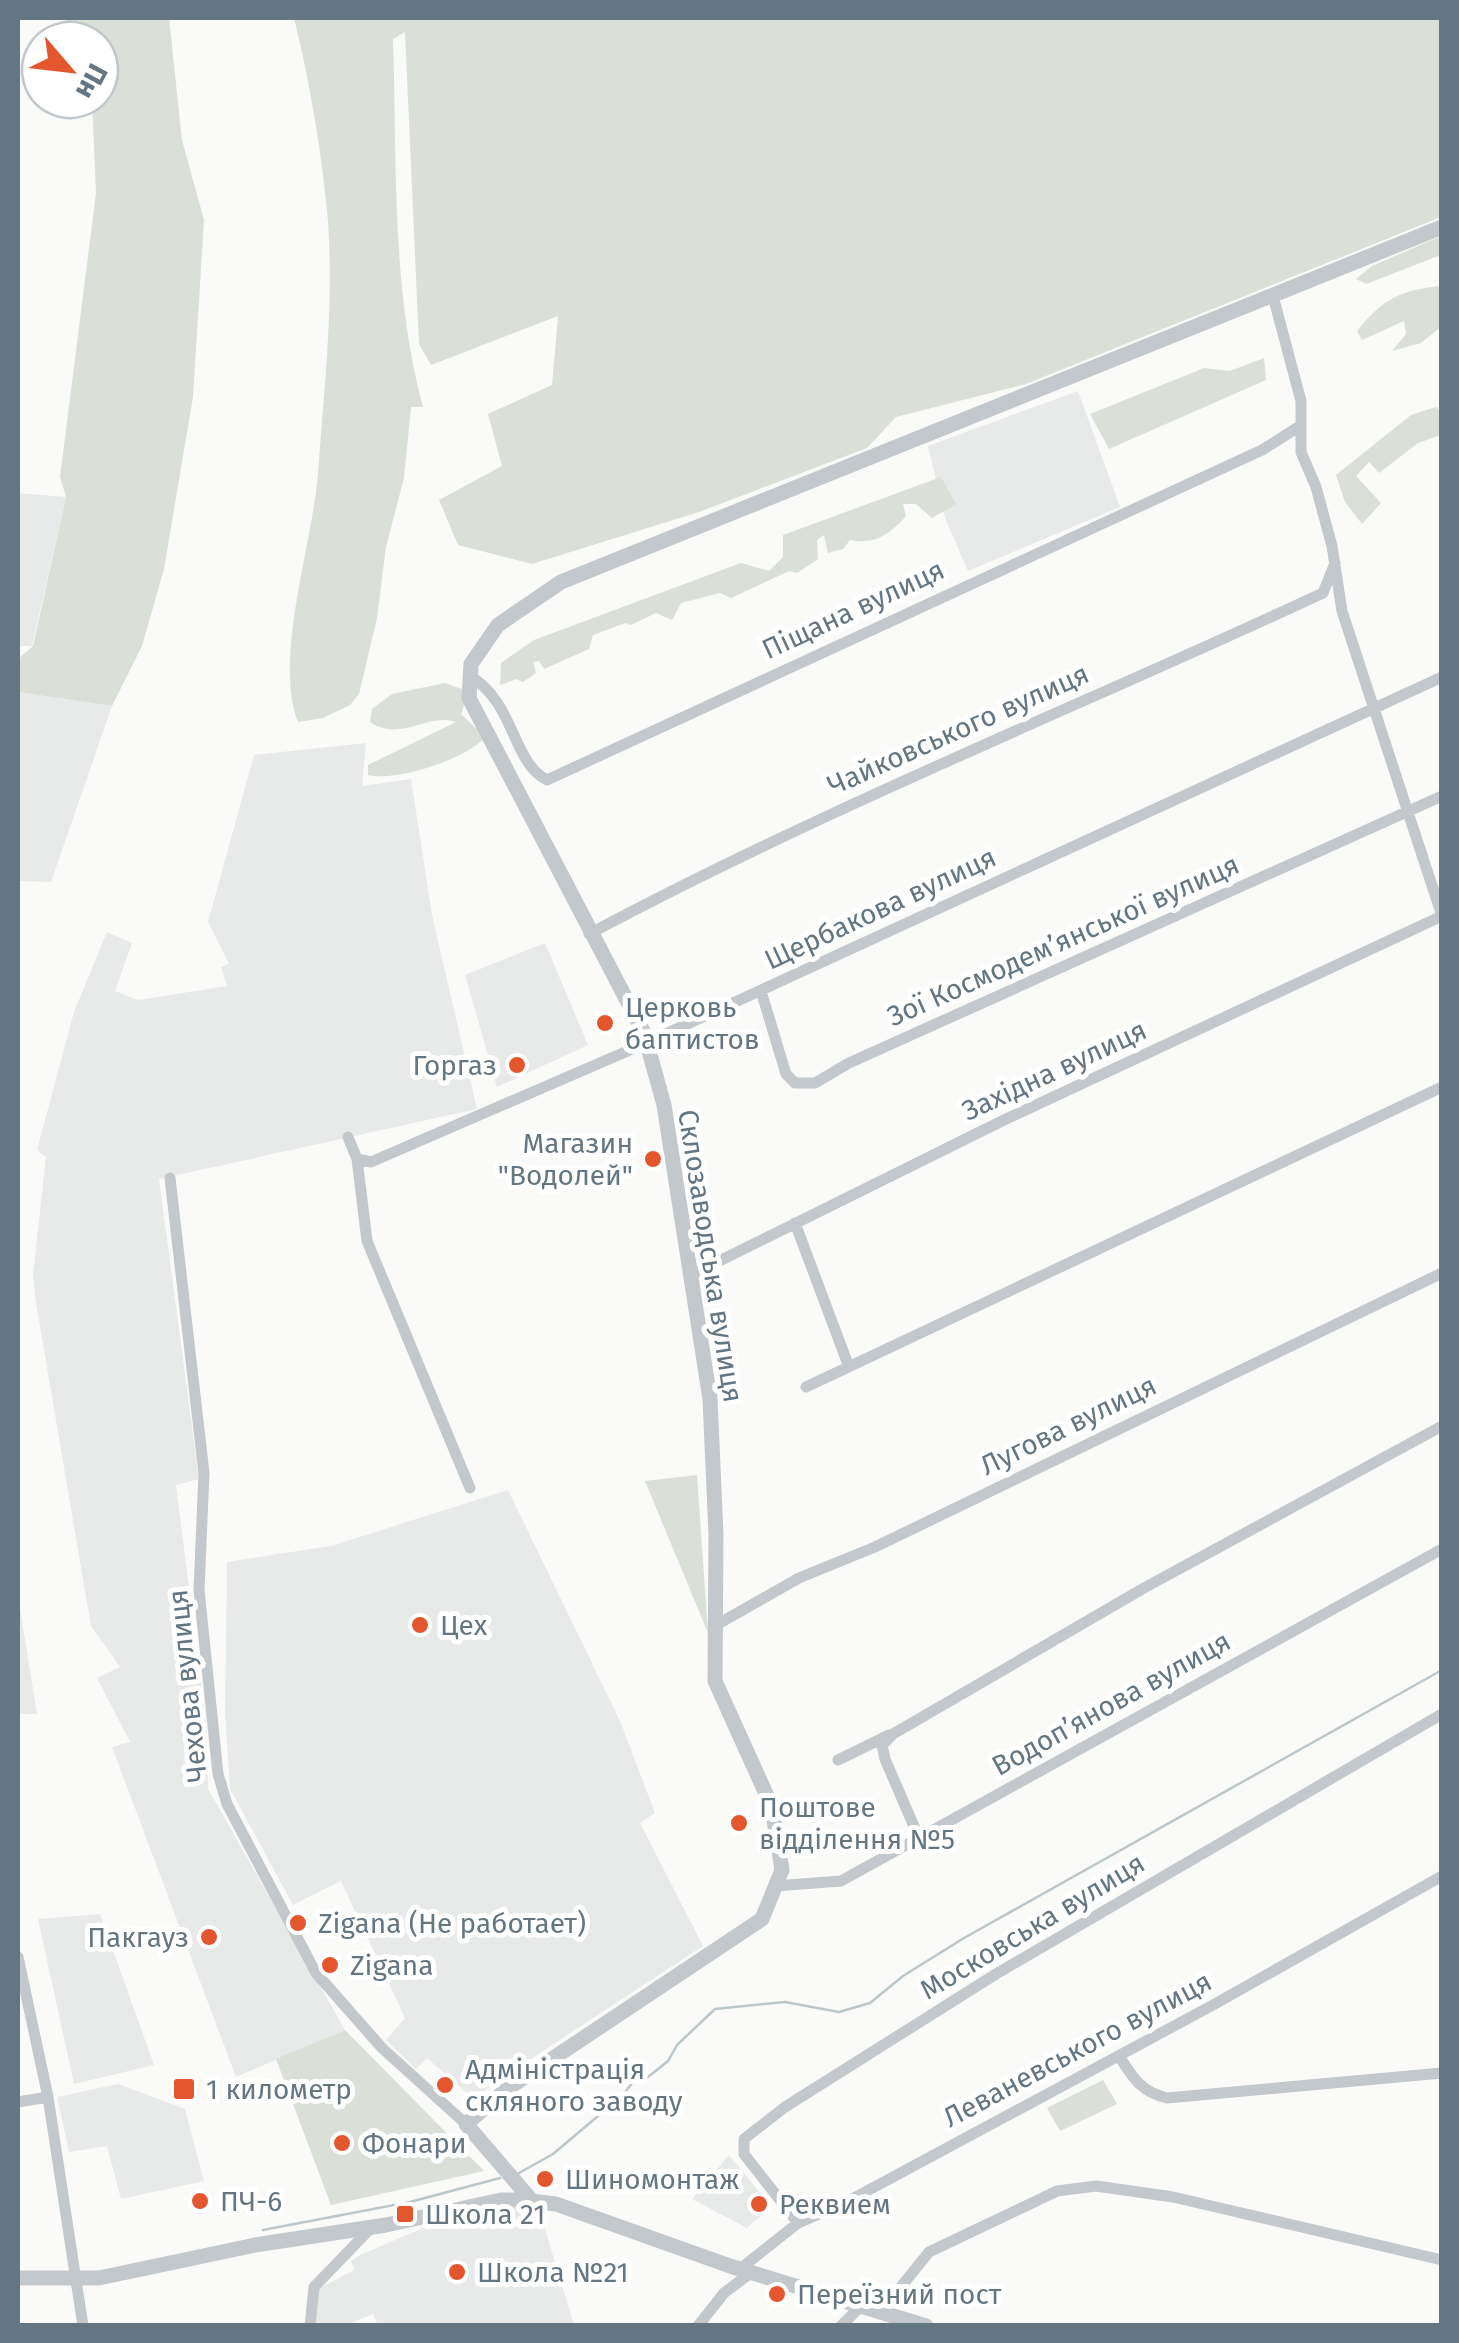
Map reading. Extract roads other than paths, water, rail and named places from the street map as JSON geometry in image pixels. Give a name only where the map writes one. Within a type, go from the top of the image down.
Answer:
[{"type":"street","points":[[471,670],[498,626],[561,582],[1442,227]]},
{"type":"street","points":[[1273,296],[1302,402],[1300,452],[1316,488],[1336,563],[1342,611],[1442,916]]},
{"type":"street","name":"Піщана вулиця","points":[[471,670],[491,688],[531,772],[547,780],[1278,441],[1300,426]]},
{"type":"street","points":[[1278,441],[1300,452]]},
{"type":"street","points":[[1336,563],[1323,593],[1335,598],[1342,611]]},
{"type":"street","name":"Чайковського вулиця","points":[[589,934],[711,869],[887,787],[1323,593]]},
{"type":"street","name":"Склозаводська вулиця","points":[[471,670],[469,698],[646,1043],[664,1105],[710,1399],[718,1624],[715,1681],[772,1807],[782,1870],[776,1886]]},
{"type":"street","name":"Щербакова вулиця","points":[[356,1159],[371,1162],[646,1043],[1442,677]]},
{"type":"street","name":"Зої Космодем’янської вулиця","points":[[760,991],[786,1074],[795,1082],[814,1083],[849,1063],[1026,987],[1442,796]]},
{"type":"street","name":"Західна вулиця","points":[[691,1275],[1442,916]]},
{"type":"street","points":[[806,1387],[1442,1087]]},
{"type":"street","points":[[348,1138],[356,1159],[367,1242],[470,1488]]},
{"type":"street","name":"Чехова вулиця","points":[[170,1178],[204,1472],[199,1590],[218,1774],[227,1804],[316,1973],[382,2048],[466,2124],[532,2200]]},
{"type":"street","points":[[796,1223],[849,1367]]},
{"type":"street","name":"Лугова вулиця","points":[[718,1624],[798,1578],[875,1546],[1442,1273]]},
{"type":"street","points":[[838,1760],[892,1734],[1144,1588],[1442,1426]]},
{"type":"street","name":"Водоп’янова вулиця","points":[[776,1886],[841,1881],[1442,1549]]},
{"type":"street","name":"Московська вулиця","points":[[798,2224],[744,2154],[744,2139],[784,2107],[996,1974],[1442,1714]]},
{"type":"street","points":[[892,1734],[882,1745],[884,1758],[919,1838]]},
{"type":"street","name":"Леваневського вулиця","points":[[698,2326],[746,2270],[798,2224],[841,2205],[1118,2056],[1442,1876]]},
{"type":"street","points":[[466,2124],[539,2067],[762,1919],[776,1886]]},
{"type":"street","points":[[18,1957],[48,2097],[84,2326]]},
{"type":"street","points":[[1118,2056],[1148,2094],[1167,2098],[1442,2074]]},
{"type":"street","points":[[18,2102],[48,2097]]},
{"type":"street","points":[[888,2313],[900,2288],[928,2252],[1057,2190],[1096,2186],[1173,2197],[1442,2260]]},
{"type":"street","points":[[18,2278],[99,2278],[501,2200],[532,2200],[556,2204],[746,2270],[814,2288],[926,2326]]},
{"type":"street","points":[[310,2326],[314,2287],[373,2226]]},
{"type":"street","points":[[829,2326],[844,2323],[862,2304]]},
{"type":"waterway","points":[[519,2173],[553,2154],[623,2095],[636,2078],[648,2077],[668,2061],[677,2045],[715,2009],[785,2002],[839,2012],[870,2003],[903,1976],[964,1938],[1442,1670]]},
{"type":"waterway","points":[[263,2230],[410,2202],[500,2178]]},
{"type":"place","name":"Церковь баптистов","points":[[605,1023]]},
{"type":"place","name":"Горгаз","points":[[517,1065]]},
{"type":"place","name":"Магазин \"Водолей\"","points":[[653,1159]]},
{"type":"place","name":"Цех","points":[[420,1625]]},
{"type":"place","name":"Поштове відділення №5","points":[[739,1823]]},
{"type":"place","name":"Zigana (Не работает)","points":[[298,1923]]},
{"type":"place","name":"Пакгауз","points":[[209,1937]]},
{"type":"place","name":"Zigana","points":[[330,1965]]},
{"type":"place","name":"Адміністрація скляного заводу","points":[[445,2085]]},
{"type":"place","name":"1 километр","points":[[184,2089]]},
{"type":"place","name":"Фонари","points":[[342,2143]]},
{"type":"place","name":"Шиномонтаж","points":[[545,2179]]},
{"type":"place","name":"ПЧ-6","points":[[200,2201]]},
{"type":"place","name":"Реквием","points":[[759,2204]]},
{"type":"place","name":"Школа 21","points":[[405,2214]]},
{"type":"place","name":"Школа №21","points":[[457,2272]]},
{"type":"place","name":"Переїзний пост","points":[[777,2294]]}]
